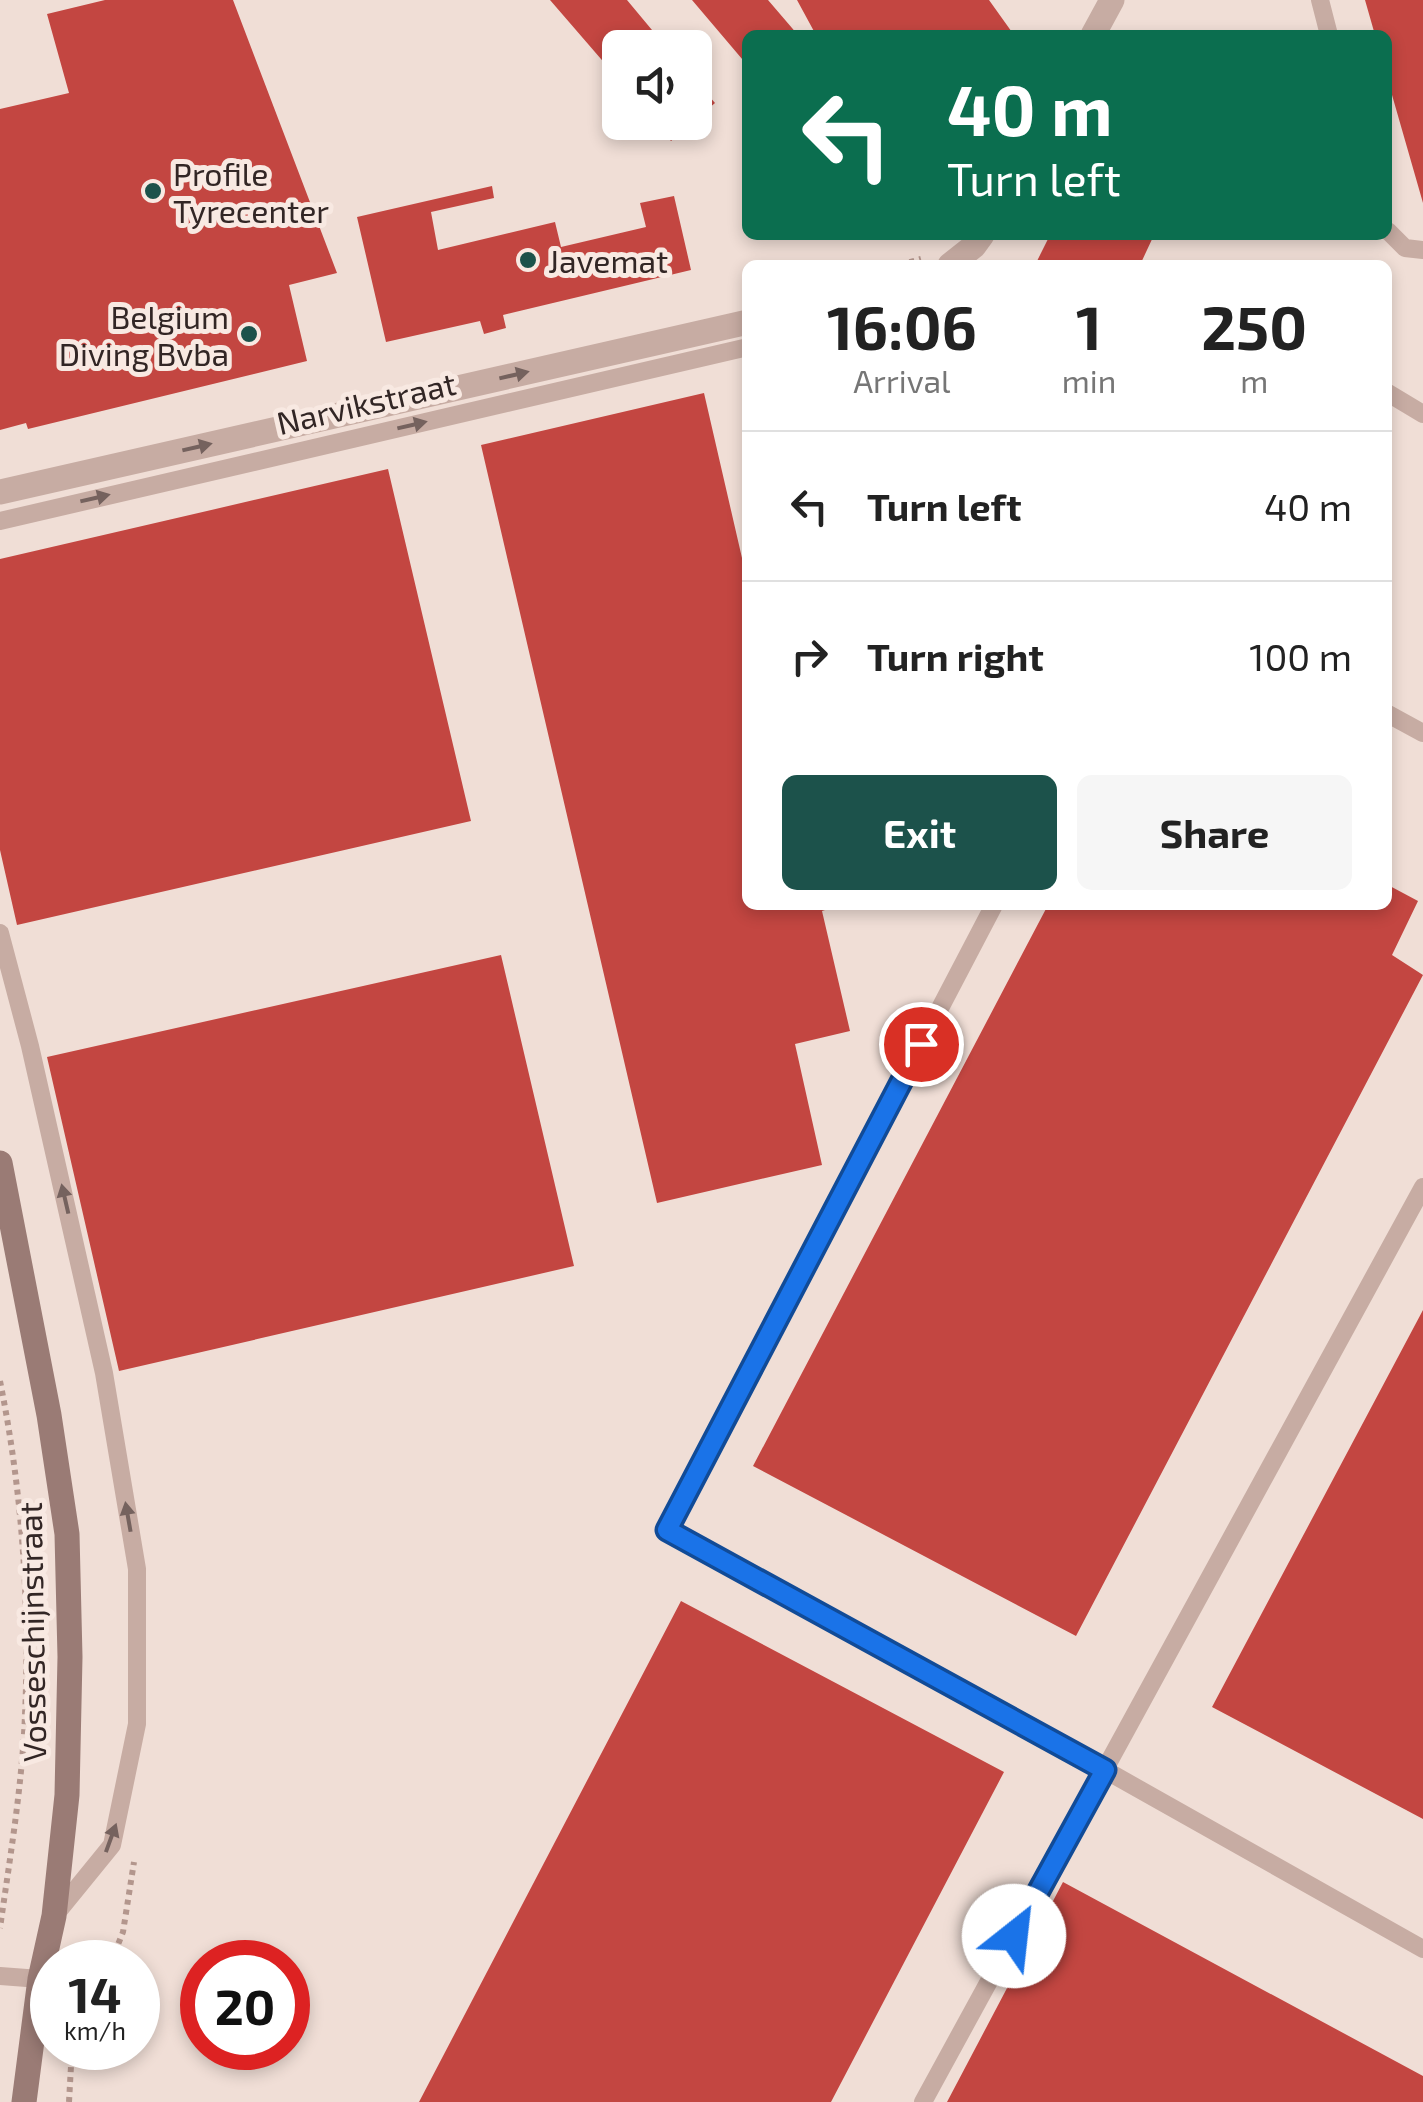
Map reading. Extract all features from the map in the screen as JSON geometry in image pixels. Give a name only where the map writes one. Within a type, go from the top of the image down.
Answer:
[{"type":"street","points":[[1097,30],[1112,0]]},
{"type":"street","points":[[958,260],[978,240]]},
{"type":"street","name":"Narvikstraat","points":[[0,492],[742,323]]},
{"type":"street","name":"Vosseschijnstraat","points":[[0,1163],[49,1415],[67,1534],[67,1794],[49,1940]]},
{"type":"street","name":"Vosseschijnstraat","points":[[24,2102],[30,2056]]},
{"type":"lane","points":[[1320,0],[1329,30]]},
{"type":"lane","points":[[1392,235],[1404,248],[1423,250]]},
{"type":"lane","name":"Narvikstraat","points":[[0,520],[742,348]]},
{"type":"lane","points":[[1392,395],[1423,414]]},
{"type":"lane","points":[[1392,716],[1423,734]]},
{"type":"lane","points":[[991,910],[667,1530],[1423,1949]]},
{"type":"lane","points":[[0,933],[30,1046],[104,1373],[137,1569],[137,1724],[112,1846],[54,1916]]},
{"type":"lane","points":[[923,2102],[1423,1187]]},
{"type":"lane","points":[[0,1976],[30,1978]]},
{"type":"path","points":[[0,1381],[12,1440],[22,1535],[25,1664],[18,1802],[0,1928]]},
{"type":"path","points":[[69,2102],[71,2070]]},
{"type":"building","name":"Profile Tyrecenter","points":[[105,0],[233,0],[337,273],[289,285],[307,361],[28,429],[26,423],[0,430],[0,109],[69,93],[47,14]]},
{"type":"building","points":[[550,0],[627,0],[652,30],[602,30],[602,60]]},
{"type":"building","points":[[692,0],[768,0],[794,30],[742,30],[742,59]]},
{"type":"building","points":[[797,0],[989,0],[1010,30],[813,30]]},
{"type":"building","points":[[1365,0],[1423,0],[1423,203],[1392,95],[1392,30],[1374,30]]},
{"type":"building","name":"Javemat","points":[[492,186],[494,198],[431,212],[438,250],[555,222],[561,247],[646,227],[640,203],[674,196],[691,270],[503,315],[506,328],[484,334],[480,321],[386,342],[357,217]]},
{"type":"building","points":[[1048,240],[1152,240],[1142,260],[1038,260]]},
{"type":"building","points":[[704,393],[742,558],[742,910],[825,910],[822,911],[850,1031],[795,1044],[822,1165],[657,1203],[481,445]]},
{"type":"building","points":[[388,469],[471,821],[17,925],[0,850],[0,559]]},
{"type":"building","points":[[1392,887],[1418,901],[1392,955],[1423,975],[1076,1636],[753,1466],[1045,910],[1392,910]]},
{"type":"building","points":[[501,955],[574,1266],[119,1371],[47,1057]]},
{"type":"building","points":[[1423,1310],[1423,1819],[1212,1707]]},
{"type":"building","points":[[681,1601],[1004,1772],[831,2102],[419,2102]]},
{"type":"building","points":[[1063,1882],[1423,2076],[1423,2102],[947,2102]]},
{"type":"place","name":"Profile Tyrecenter","points":[[153,191]]},
{"type":"place","name":"Javemat","points":[[528,260]]},
{"type":"place","name":"Belgium Diving Bvba","points":[[249,334]]},
{"type":"route","points":[[921,1044],[667,1530],[1105,1770],[1014,1936]]}]
